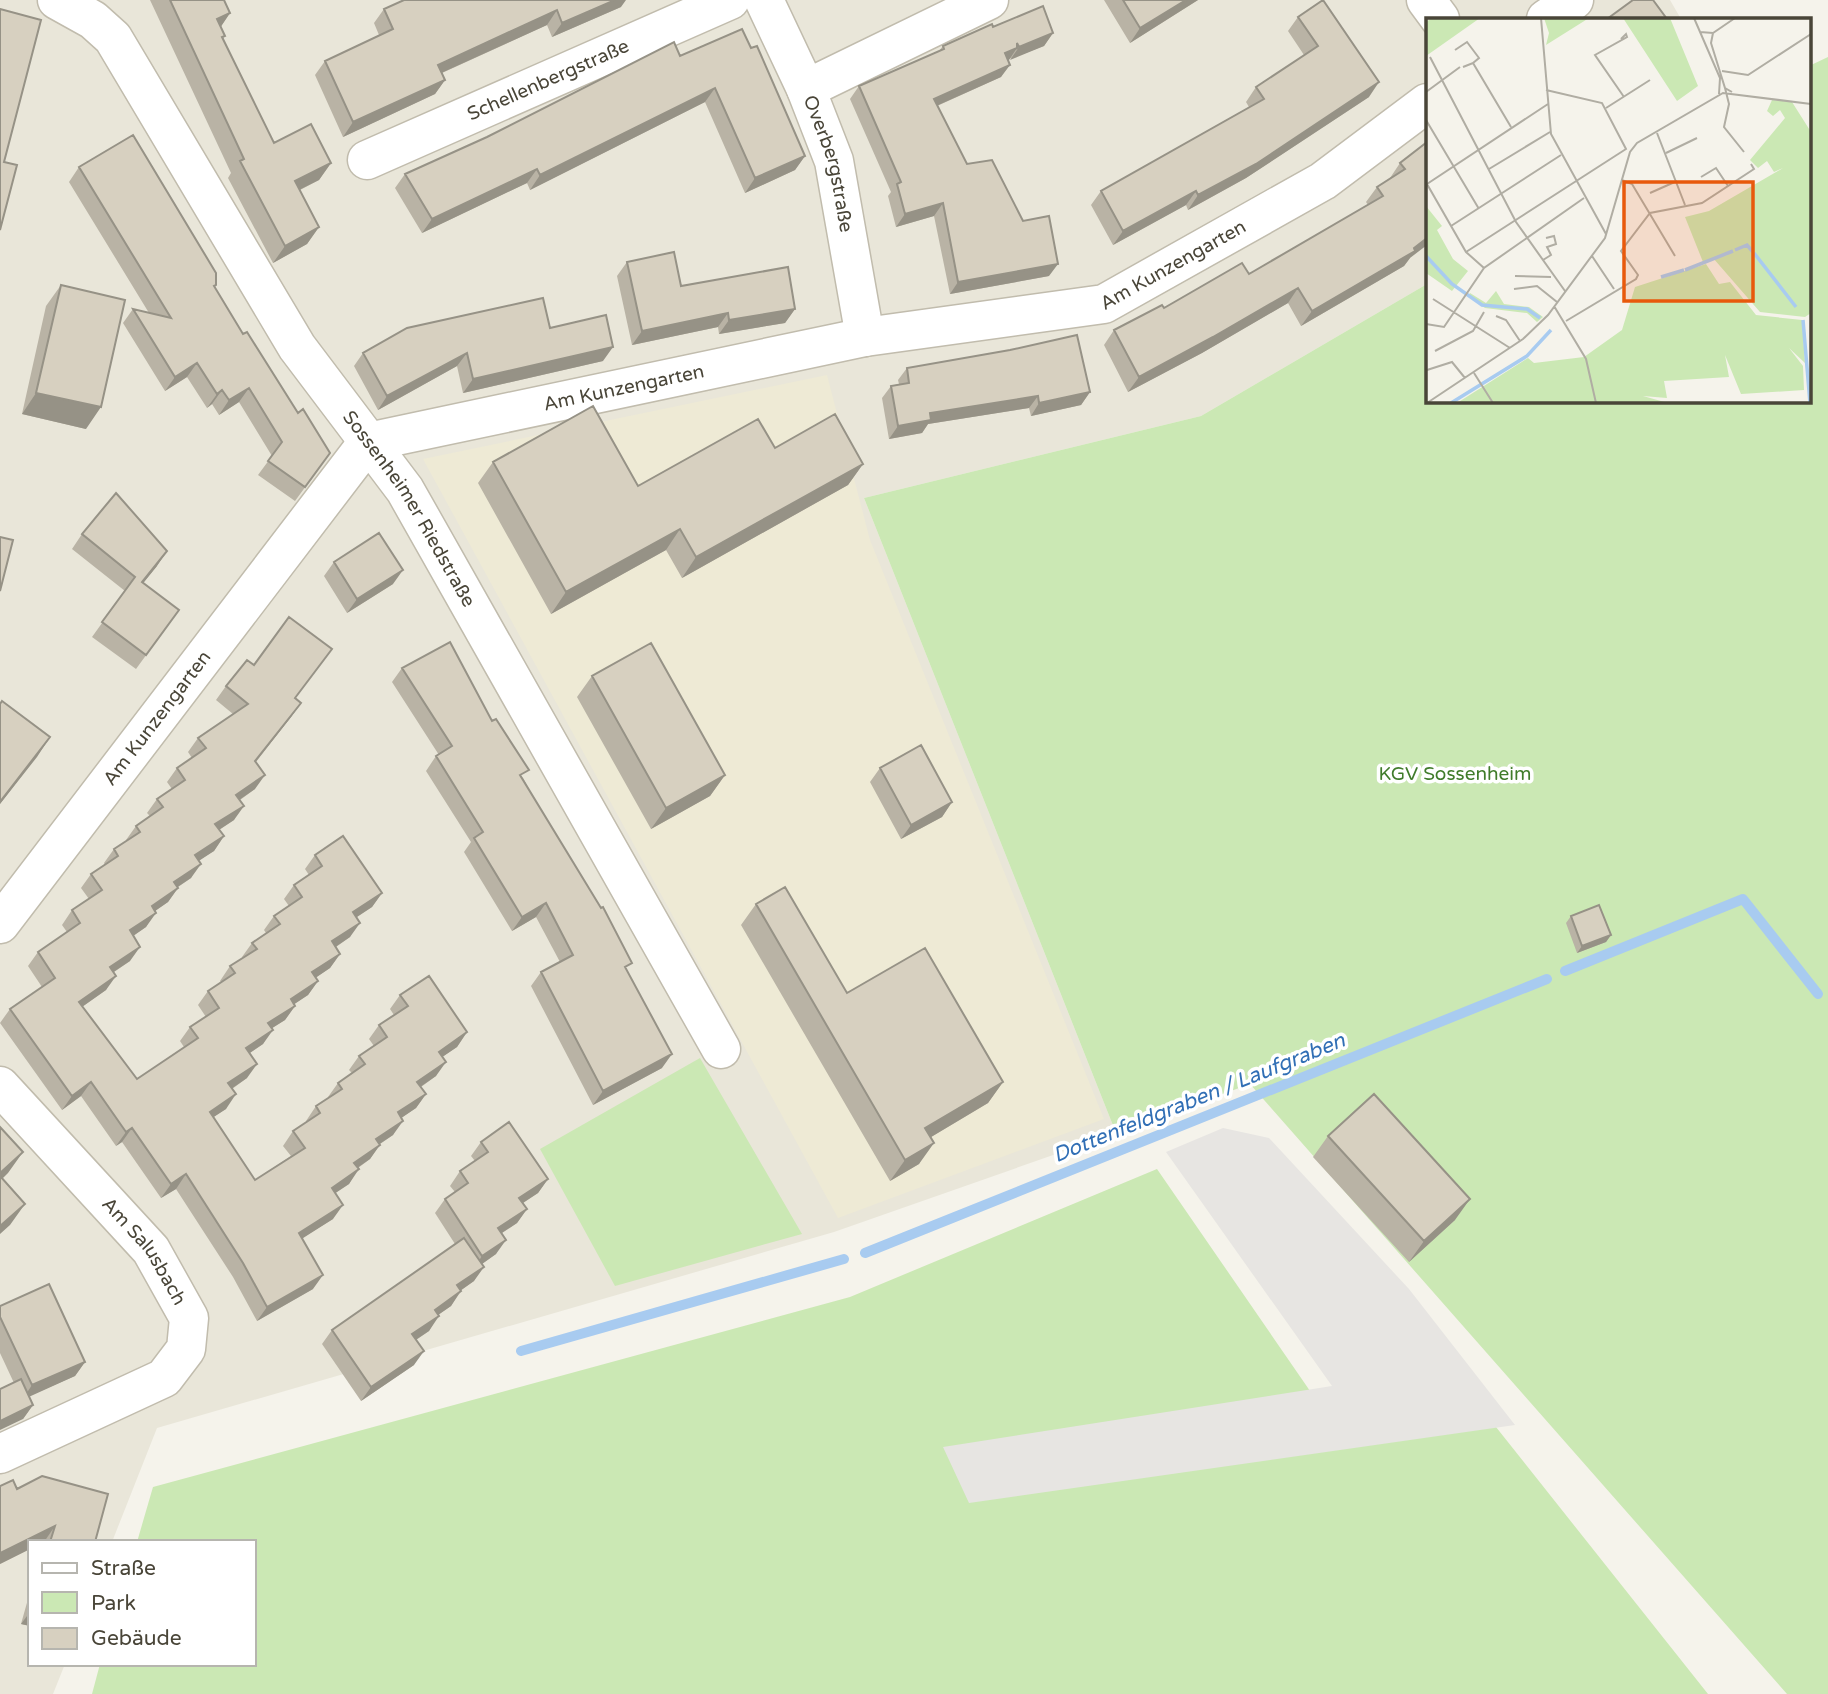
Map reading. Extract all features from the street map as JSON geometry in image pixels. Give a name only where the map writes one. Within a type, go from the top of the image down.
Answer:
[{"type":"street","name":"Sossenheimer Riedstraße","points":[[57,0],[93,20],[113,38],[297,347],[411,501],[721,1049]]},
{"type":"street","name":"Schellenbergstraße","points":[[367,160],[730,0]]},
{"type":"street","name":"Overbergstraße","points":[[764,0],[806,89],[834,161],[865,337]]},
{"type":"street","points":[[806,89],[989,0]]},
{"type":"street","points":[[1426,0],[1439,18]]},
{"type":"street","points":[[1547,18],[1574,0]]},
{"type":"street","name":"Am Kunzengarten","points":[[0,924],[368,442],[865,337],[1104,304],[1323,181],[1426,104]]},
{"type":"street","name":"Am Salusbach","points":[[0,1086],[151,1250],[189,1318],[186,1349],[164,1378],[0,1454]]},
{"type":"shaded area","points":[[0,0],[1670,0],[1680,18],[1426,18],[1426,285],[1201,416],[864,498],[1116,1133],[834,1232],[157,1428],[113,1540],[28,1540],[28,1666],[64,1666],[53,1694],[0,1694]]},
{"type":"shaded area","points":[[827,375],[870,540],[1104,1119],[838,1218],[423,459]]},
{"type":"shaded area","points":[[1223,1128],[1269,1138],[1409,1289],[1515,1425],[969,1503],[943,1447],[1332,1386],[1166,1152]]},
{"type":"green space","name":"KGV Sossenheim","points":[[1828,57],[1828,1694],[1787,1694],[1250,1084],[1116,1133],[864,498],[1201,416],[1426,285],[1426,402],[1811,402],[1811,65]]},
{"type":"green space","points":[[700,1058],[802,1234],[615,1286],[540,1149]]},
{"type":"green space","points":[[1157,1169],[1348,1446],[1492,1422],[1708,1694],[92,1694],[99,1666],[256,1666],[256,1540],[138,1540],[153,1487],[850,1297]]},
{"type":"building","points":[[170,0],[224,0],[230,13],[217,19],[225,36],[222,37],[274,143],[311,124],[331,163],[295,181],[319,227],[285,246],[240,161],[244,159]]},
{"type":"building","points":[[404,0],[615,0],[562,23],[557,10],[438,65],[445,80],[353,122],[325,61],[393,29],[384,9]]},
{"type":"building","points":[[1123,0],[1186,0],[1140,28]]},
{"type":"building","points":[[1323,0],[1379,82],[1256,164],[1198,195],[1196,191],[1123,231],[1101,191],[1264,99],[1256,87],[1318,46],[1298,17]]},
{"type":"building","points":[[1633,0],[1653,0],[1666,18],[1608,18]]},
{"type":"building","points":[[1043,6],[1053,33],[1019,47],[1017,43],[1017,48],[1005,53],[1010,65],[934,99],[967,164],[992,160],[1023,221],[1049,216],[1058,264],[958,282],[943,203],[905,214],[897,184],[901,182],[859,86],[944,49],[943,46],[992,24],[993,27]]},
{"type":"building","points":[[0,9],[41,20],[4,162],[17,165],[0,230]]},
{"type":"building","points":[[742,29],[751,48],[757,46],[805,156],[755,178],[715,88],[540,175],[537,169],[432,219],[405,174],[487,137],[674,42],[680,56]]},
{"type":"building","points":[[133,135],[216,273],[214,286],[243,334],[247,332],[298,413],[303,409],[330,453],[305,487],[268,461],[282,442],[249,388],[229,400],[222,390],[217,394],[197,363],[175,377],[133,309],[171,318],[79,167]]},
{"type":"building","points":[[1426,143],[1426,239],[1414,248],[1415,251],[1312,311],[1298,288],[1139,377],[1114,330],[1162,305],[1164,308],[1242,263],[1249,274],[1383,196],[1377,187],[1405,169],[1400,163]]},
{"type":"building","points":[[674,252],[681,286],[788,267],[795,309],[729,320],[728,313],[642,331],[627,262]]},
{"type":"building","points":[[61,285],[125,300],[101,407],[36,393]]},
{"type":"building","points":[[543,298],[550,328],[606,315],[613,347],[473,379],[467,353],[387,396],[363,353],[407,328]]},
{"type":"building","points":[[1077,335],[1090,392],[1039,403],[1038,396],[930,413],[931,420],[898,426],[891,386],[909,383],[907,368]]},
{"type":"building","points":[[593,406],[638,486],[758,419],[775,448],[835,414],[863,464],[696,557],[680,529],[566,592],[493,462]]},
{"type":"building","points":[[116,493],[167,551],[142,582],[179,610],[146,655],[102,622],[135,577],[82,534]]},
{"type":"building","points":[[379,533],[403,570],[357,599],[334,562]]},
{"type":"building","points":[[0,537],[13,540],[0,591]]},
{"type":"building","points":[[289,617],[332,649],[295,698],[301,703],[255,761],[265,775],[236,795],[244,806],[215,824],[224,836],[195,855],[201,864],[174,882],[178,888],[152,906],[156,913],[130,930],[140,947],[110,967],[116,976],[79,1002],[137,1079],[198,1038],[190,1027],[219,1008],[208,991],[235,973],[230,966],[257,949],[252,943],[280,924],[274,916],[302,897],[294,885],[322,866],[315,855],[343,836],[382,893],[353,912],[360,923],[332,941],[340,954],[312,972],[318,981],[291,999],[295,1006],[268,1023],[273,1030],[246,1048],[257,1064],[228,1083],[236,1094],[210,1112],[255,1180],[305,1148],[293,1131],[320,1113],[316,1106],[342,1089],[338,1083],[365,1064],[359,1056],[387,1037],[379,1025],[408,1006],[400,995],[429,976],[467,1032],[439,1052],[446,1062],[417,1082],[426,1094],[398,1112],[403,1121],[376,1139],[380,1145],[354,1163],[359,1169],[332,1188],[343,1205],[299,1233],[323,1275],[267,1307],[243,1263],[186,1174],[171,1184],[132,1128],[126,1132],[91,1082],[72,1096],[10,1009],[55,978],[38,952],[80,923],[72,910],[102,890],[91,874],[118,856],[114,849],[140,832],[136,826],[163,807],[157,799],[185,780],[177,768],[206,748],[198,738],[248,704],[226,686],[247,660],[254,665]]},
{"type":"building","points":[[450,642],[492,721],[496,719],[529,770],[520,775],[601,908],[603,907],[632,963],[625,967],[672,1054],[603,1091],[541,972],[573,955],[546,903],[522,917],[474,838],[483,832],[436,756],[452,746],[402,668]]},
{"type":"building","points":[[651,643],[725,775],[666,808],[592,676]]},
{"type":"building","points":[[2,701],[50,737],[0,802],[0,704]]},
{"type":"building","points":[[921,745],[952,802],[911,825],[880,768]]},
{"type":"building","points":[[785,887],[847,993],[925,948],[1003,1082],[925,1128],[934,1143],[905,1160],[756,904]]},
{"type":"building","points":[[1599,905],[1611,935],[1582,946],[1571,916]]},
{"type":"building","points":[[1374,1094],[1470,1199],[1424,1241],[1328,1136]]},
{"type":"building","points":[[509,1122],[548,1179],[519,1198],[527,1209],[498,1228],[506,1240],[482,1256],[445,1199],[468,1183],[460,1171],[488,1152],[481,1142]]},
{"type":"building","points":[[0,1127],[23,1152],[0,1173]]},
{"type":"building","points":[[0,1176],[25,1204],[0,1226]]},
{"type":"building","points":[[464,1238],[484,1267],[457,1285],[461,1291],[435,1310],[439,1316],[412,1334],[424,1351],[371,1387],[332,1330]]},
{"type":"building","points":[[49,1284],[85,1362],[32,1385],[0,1317],[0,1306]]},
{"type":"building","points":[[21,1379],[33,1405],[0,1421],[0,1389]]},
{"type":"building","points":[[42,1476],[108,1494],[96,1540],[51,1540],[55,1526],[0,1553],[0,1486],[13,1480],[17,1489]]},
{"type":"waterway","name":"Dottenfeldgraben / Laufgraben","points":[[1565,971],[1743,899],[1818,994]]},
{"type":"waterway","name":"Dottenfeldgraben / Laufgraben","points":[[865,1253],[1547,979]]},
{"type":"waterway","name":"Dottenfeldgraben / Laufgraben","points":[[521,1351],[844,1259]]}]
